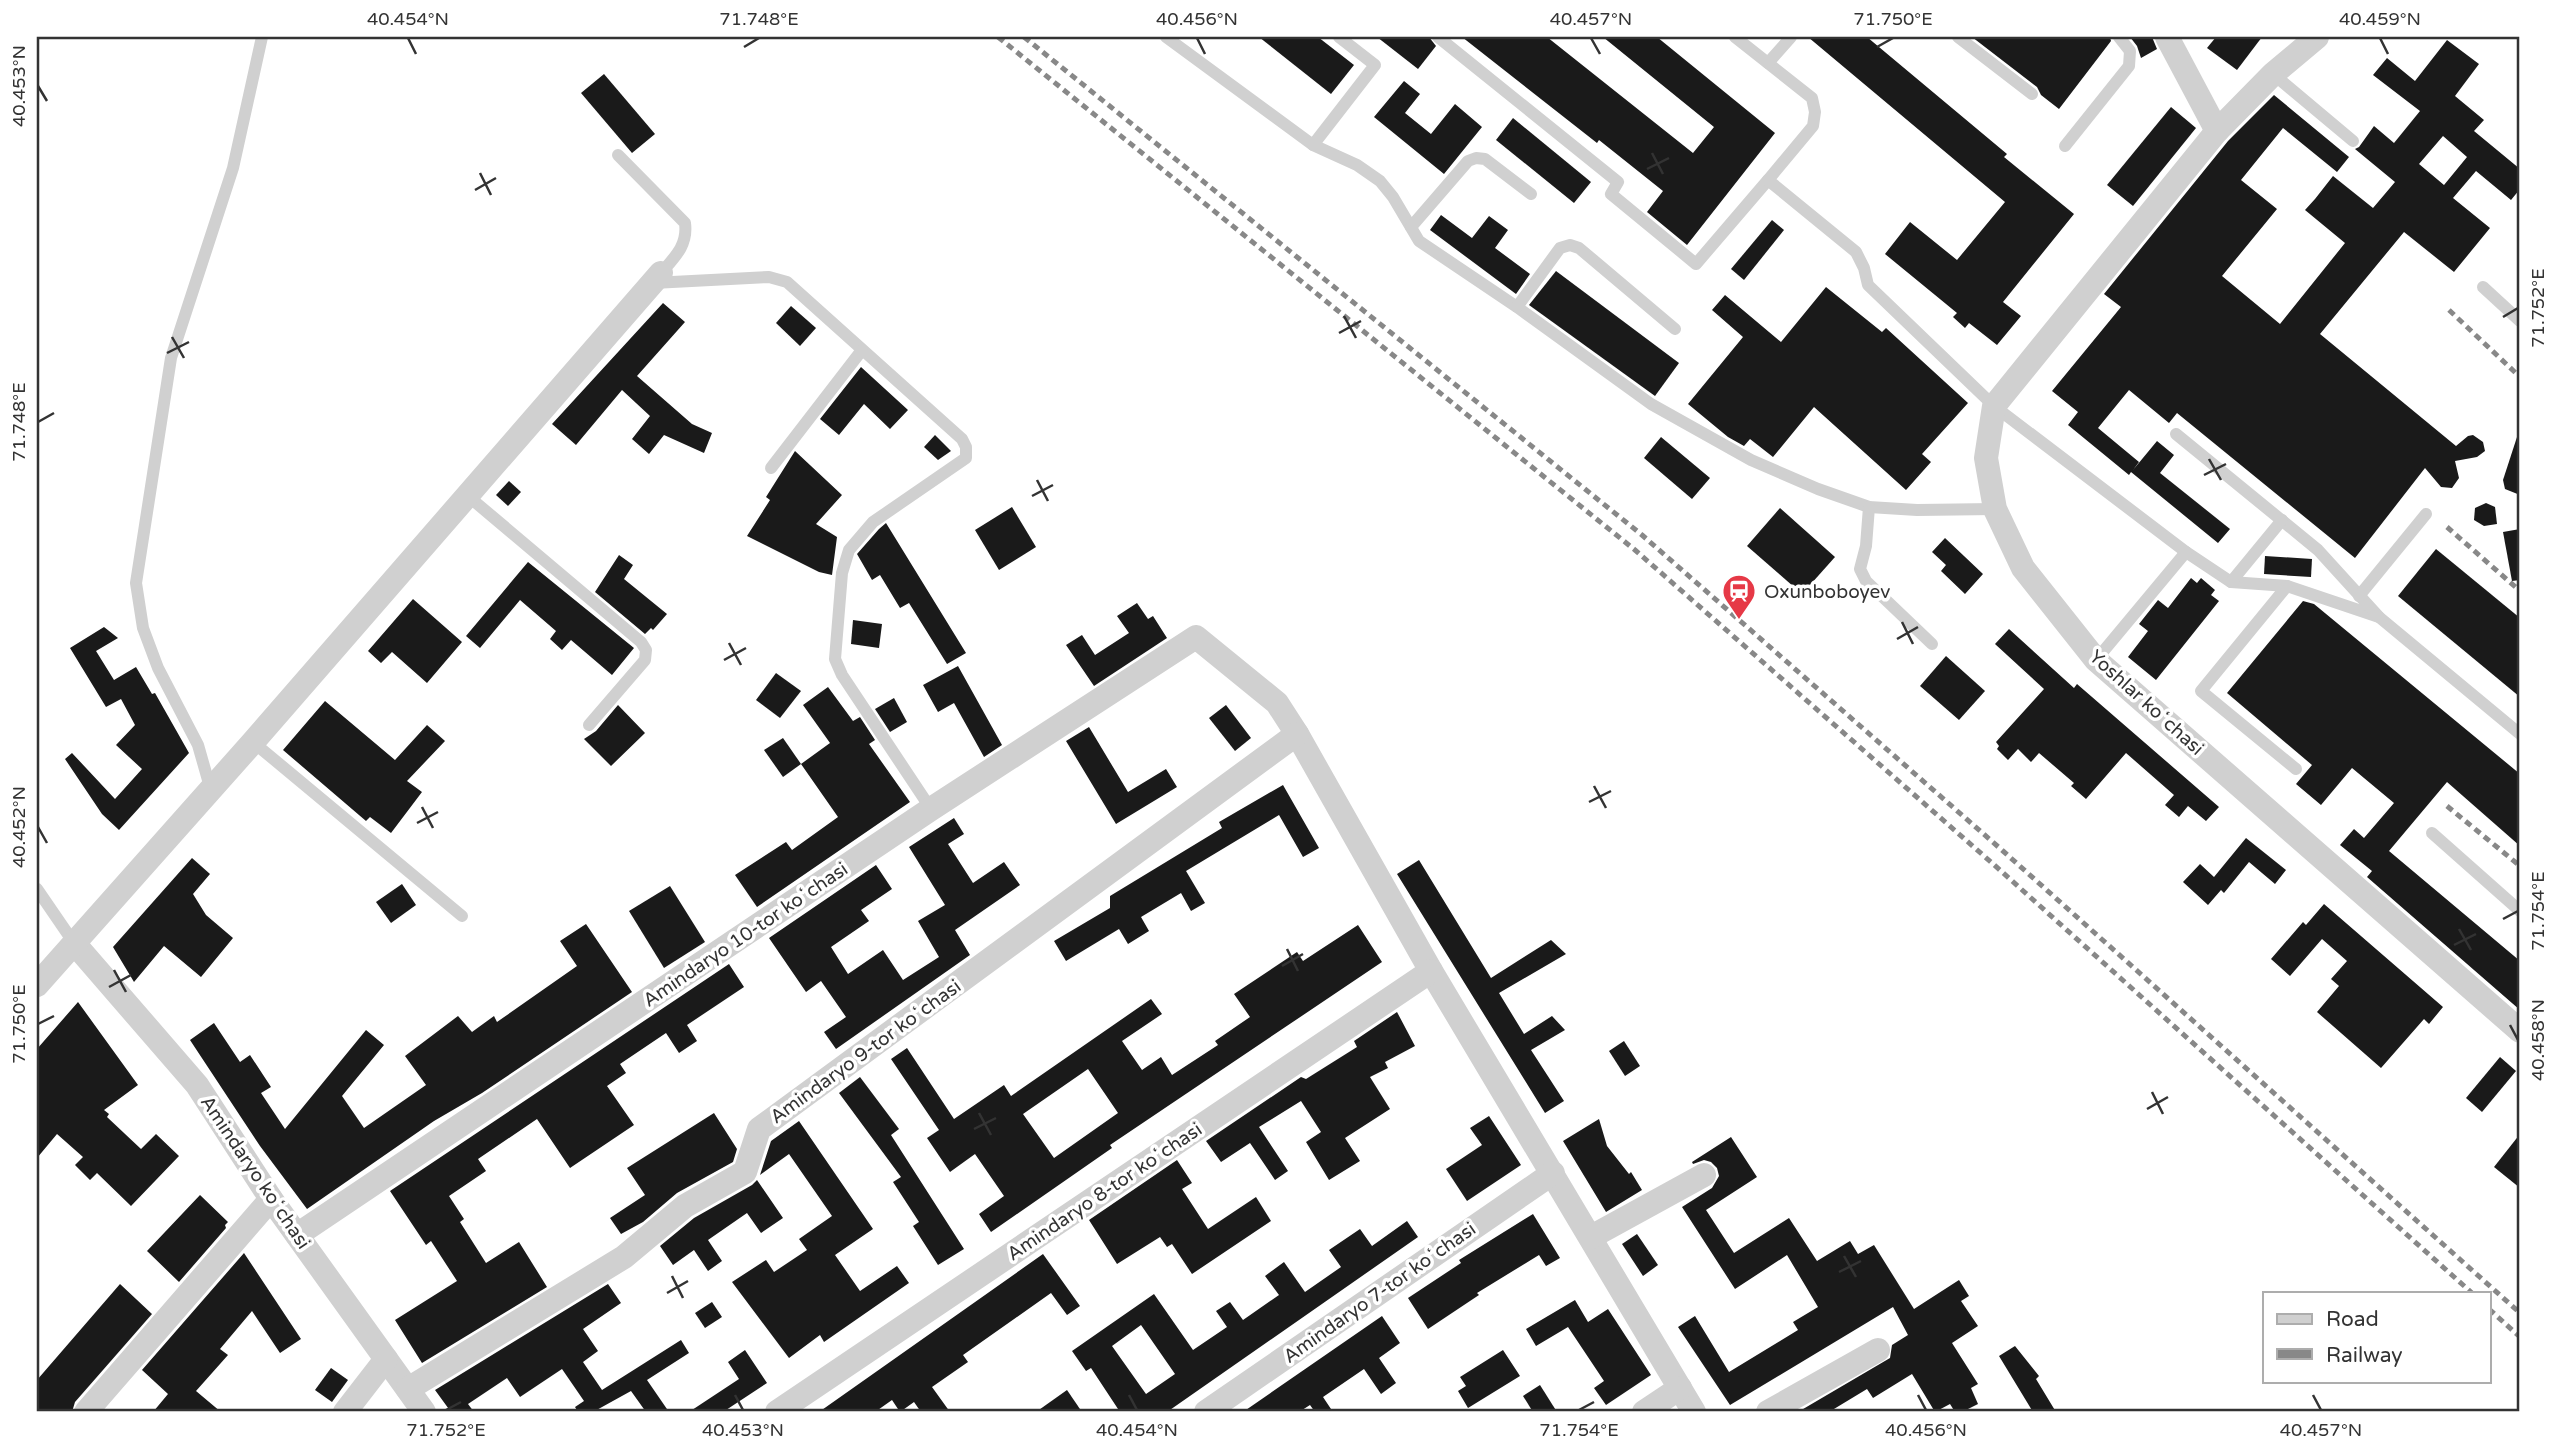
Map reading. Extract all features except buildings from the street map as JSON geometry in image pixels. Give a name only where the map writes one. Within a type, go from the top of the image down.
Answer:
[{"type":"street","points":[[2167,37],[2217,131]]},
{"type":"street","points":[[1994,406],[2217,131],[2273,74],[2317,37]]},
{"type":"street","points":[[37,985],[253,742],[657,278]]},
{"type":"street","name":"Yoshlar koʻchasi","points":[[1994,406],[1986,458],[1996,509],[2023,568],[2096,660],[2520,1031]]},
{"type":"street","name":"Amindaryo 10-tor koʻchasi","points":[[297,1235],[930,809],[1196,636],[1277,704],[1297,734]]},
{"type":"street","points":[[1297,734],[1431,971],[1694,1412]]},
{"type":"street","name":"Amindaryo 9-tor koʻchasi","points":[[408,1389],[624,1256],[685,1206],[745,1172],[759,1129],[1297,734]]},
{"type":"street","name":"Amindaryo koʻchasi","points":[[74,943],[197,1085],[271,1199],[424,1412]]},
{"type":"street","name":"Amindaryo 8-tor koʻchasi","points":[[777,1412],[1431,971]]},
{"type":"street","name":"Amindaryo 7-tor koʻchasi","points":[[1206,1412],[1553,1173]]},
{"type":"street","points":[[1591,1237],[1704,1175]]},
{"type":"street","points":[[86,1412],[271,1199]]},
{"type":"street","points":[[1768,1412],[1878,1350]]},
{"type":"street","points":[[345,1412],[386,1359]]},
{"type":"street","points":[[1644,1412],[1680,1388]]},
{"type":"lane","points":[[211,787],[198,745],[158,668],[143,628],[136,583],[171,358],[233,168],[262,37]]},
{"type":"lane","points":[[1166,37],[1313,145],[1357,165],[1380,181],[1393,197],[1419,241],[1517,307],[1651,404],[1751,460],[1818,489],[1869,507],[1917,510],[1996,509]]},
{"type":"lane","points":[[1313,145],[1375,65],[1339,37]]},
{"type":"lane","points":[[1438,37],[1618,181],[1611,194],[1696,264],[1813,126],[1815,112],[1812,98],[1735,37]]},
{"type":"lane","points":[[1768,63],[1791,37]]},
{"type":"lane","points":[[1958,37],[2032,94]]},
{"type":"lane","points":[[2065,146],[2129,66],[2130,51],[2119,37]]},
{"type":"lane","points":[[2273,74],[2353,141]]},
{"type":"lane","points":[[618,155],[685,223],[687,236],[683,244],[657,278]]},
{"type":"lane","points":[[1411,227],[1468,161],[1476,158],[1485,159],[1531,194]]},
{"type":"lane","points":[[1768,180],[1856,253],[1864,268],[1868,285],[1994,406],[2186,552],[2231,582],[2287,586],[2379,617]]},
{"type":"lane","points":[[1517,307],[1560,248],[1570,245],[1579,248],[1675,329]]},
{"type":"lane","points":[[657,278],[769,277],[787,282],[962,439],[967,452],[966,458],[873,522],[849,550],[842,573],[835,659],[842,676],[930,809]]},
{"type":"lane","points":[[2483,287],[2520,321]]},
{"type":"lane","points":[[771,468],[862,350]]},
{"type":"lane","points":[[2176,434],[2318,550],[2379,617],[2520,734]]},
{"type":"lane","points":[[468,496],[641,642],[646,650],[645,660],[589,725]]},
{"type":"lane","points":[[1869,507],[1866,546],[1860,569],[1866,581],[1932,644]]},
{"type":"lane","points":[[2359,596],[2426,514]]},
{"type":"lane","points":[[2231,582],[2281,520]]},
{"type":"lane","points":[[2096,660],[2186,552]]},
{"type":"lane","points":[[2287,586],[2201,691],[2296,769]]},
{"type":"lane","points":[[253,742],[462,916]]},
{"type":"lane","points":[[2432,833],[2520,911]]},
{"type":"lane","points":[[37,890],[74,943]]},
{"type":"railway","points":[[998,37],[1635,550],[1992,863],[2471,1292]]},
{"type":"railway","points":[[1024,37],[1642,535],[2003,851],[2520,1313]]},
{"type":"railway","points":[[2449,310],[2520,377]]},
{"type":"railway","points":[[2447,527],[2520,591]]},
{"type":"railway","points":[[2447,806],[2520,866]]},
{"type":"railway","points":[[2490,1310],[2520,1337]]},
{"type":"place","name":"Oxunboboyev","points":[[1739,621]]}]
